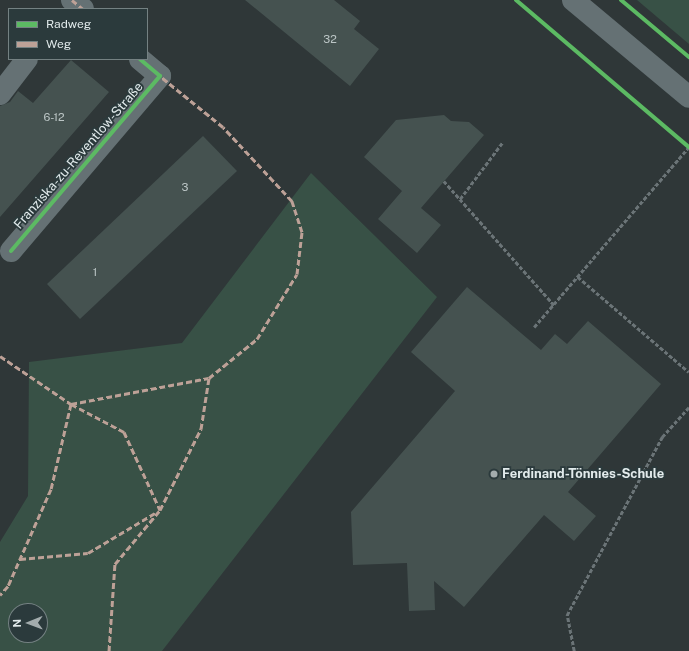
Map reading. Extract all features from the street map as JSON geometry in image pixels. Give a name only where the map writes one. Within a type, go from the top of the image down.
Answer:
[{"type":"street","points":[[72,0],[82,8]]},
{"type":"street","points":[[573,0],[689,97]]},
{"type":"street","points":[[0,94],[26,60]]},
{"type":"street","name":"Franziska-zu-Reventlow-Straße","points":[[11,251],[160,76],[141,60]]},
{"type":"path","points":[[460,199],[502,143]]},
{"type":"path","points":[[534,327],[578,278],[689,147]]},
{"type":"path","points":[[444,181],[554,305]]},
{"type":"path","points":[[578,278],[689,372]]},
{"type":"path","points":[[574,651],[567,615],[662,437],[689,407]]},
{"type":"green space","points":[[637,0],[689,0],[689,44]]},
{"type":"green space","points":[[311,173],[437,297],[162,651],[0,651],[0,542],[28,496],[29,362],[182,343]]},
{"type":"building","points":[[245,0],[334,0],[360,21],[354,29],[379,49],[350,86]]},
{"type":"building","points":[[71,60],[109,92],[0,217],[0,106],[10,102],[18,91],[33,103]]},
{"type":"building","points":[[444,115],[451,121],[469,122],[484,135],[421,208],[441,225],[417,253],[378,219],[402,191],[364,157],[396,120]]},
{"type":"building","points":[[203,136],[237,171],[80,319],[47,284]]},
{"type":"building","points":[[467,287],[541,350],[555,334],[567,344],[588,321],[661,384],[568,492],[596,516],[574,541],[544,515],[464,607],[434,581],[435,610],[409,611],[407,563],[353,565],[351,512],[455,391],[411,352]]},
{"type":"marked path","points":[[72,0],[82,8]]},
{"type":"marked path","points":[[71,404],[209,378],[257,339],[297,274],[302,232],[292,201],[223,127],[160,76]]},
{"type":"marked path","points":[[0,356],[71,404],[51,489],[8,586],[0,595]]},
{"type":"marked path","points":[[109,651],[115,564],[160,510],[201,429],[209,378]]},
{"type":"marked path","points":[[71,404],[124,432],[160,510]]},
{"type":"marked path","points":[[20,559],[88,553],[155,513]]},
{"type":"cycle path","points":[[516,0],[689,147]]},
{"type":"cycle path","points":[[621,0],[689,57]]},
{"type":"cycle path","points":[[11,251],[160,76],[141,60]]},
{"type":"place","name":"Ferdinand-Tönnies-Schule","points":[[494,474]]}]
